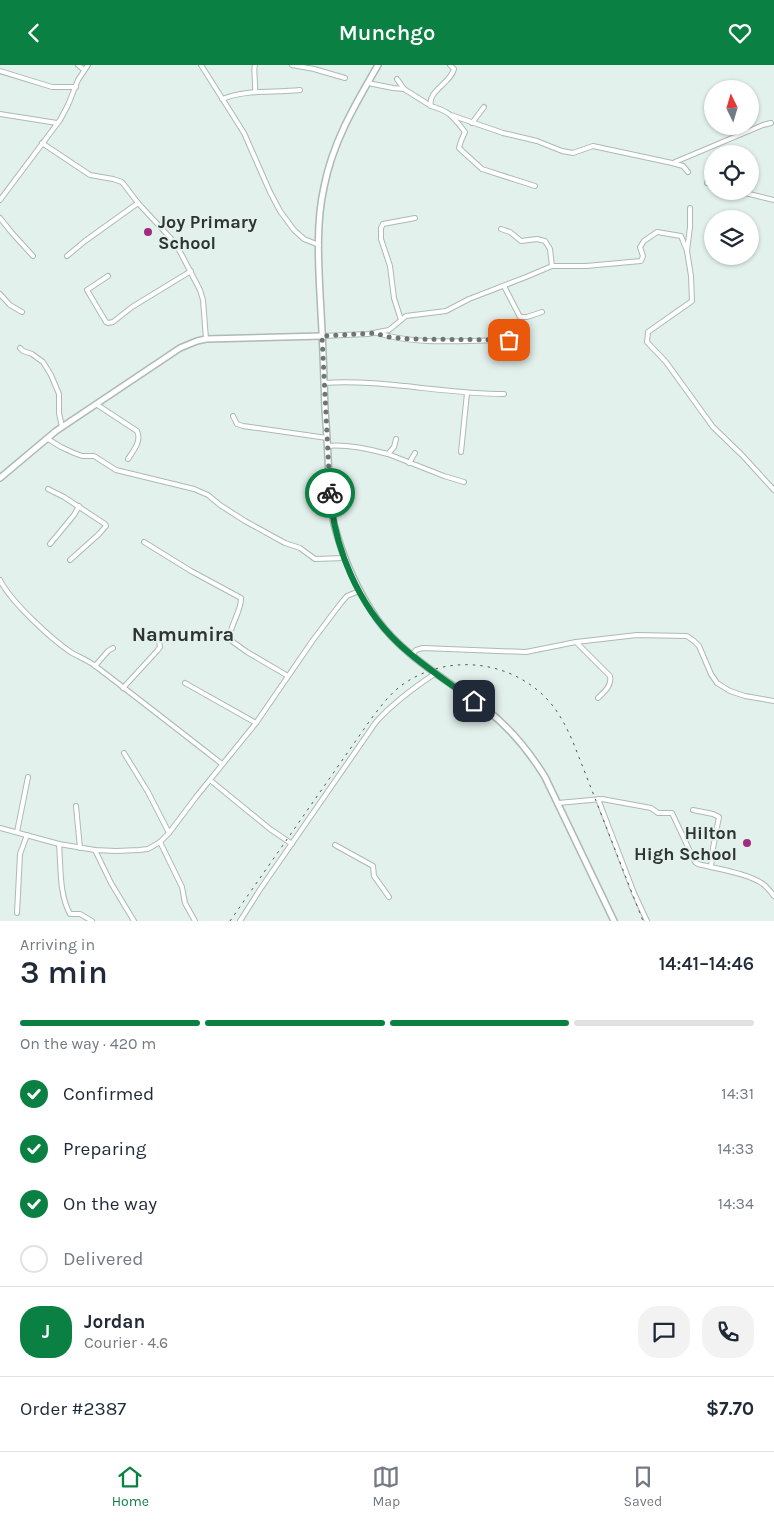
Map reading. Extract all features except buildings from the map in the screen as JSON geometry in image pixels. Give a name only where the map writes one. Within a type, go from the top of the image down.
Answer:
[{"type":"main road","points":[[378,65],[344,125],[329,166],[320,210],[319,245],[324,383],[327,446],[334,521],[345,558],[359,591],[387,631],[412,655],[487,710],[531,754],[558,803],[614,921]]},
{"type":"main road","points":[[0,478],[62,427],[180,348],[206,339],[322,336]]},
{"type":"street","points":[[78,65],[84,70]]},
{"type":"street","points":[[0,200],[57,123],[88,65]]},
{"type":"street","points":[[201,65],[244,133],[280,211],[294,230],[304,239],[319,245]]},
{"type":"street","points":[[255,65],[253,71],[256,77],[255,92]]},
{"type":"street","points":[[292,65],[320,70],[345,78]]},
{"type":"street","points":[[431,106],[432,96],[452,76],[454,69],[450,65]]},
{"type":"street","points":[[0,71],[52,87],[76,87]]},
{"type":"street","points":[[397,79],[404,89]]},
{"type":"street","points":[[368,83],[404,89],[431,106],[451,115],[503,133],[537,141],[569,153],[593,146],[672,163],[683,166],[688,171]]},
{"type":"street","points":[[222,99],[255,92],[300,90]]},
{"type":"street","points":[[472,123],[484,107]]},
{"type":"street","points":[[0,114],[57,123]]},
{"type":"street","points":[[451,115],[465,133],[459,148],[478,167],[535,186]]},
{"type":"street","points":[[672,163],[772,123]]},
{"type":"street","points":[[42,143],[90,175],[122,182],[138,203],[176,244],[198,285],[202,300],[206,339]]},
{"type":"street","points":[[759,196],[774,200]]},
{"type":"street","points":[[67,256],[138,203]]},
{"type":"street","points":[[687,251],[690,208]]},
{"type":"street","points":[[0,218],[33,256]]},
{"type":"street","points":[[401,320],[394,298],[390,266],[380,232],[383,224],[415,218]]},
{"type":"street","points":[[501,229],[510,232],[521,241],[537,239],[544,241],[550,249],[552,266]]},
{"type":"street","points":[[322,336],[375,333],[388,330],[406,316],[446,311],[469,299],[552,266],[607,265],[642,261],[643,256],[640,247],[644,241],[657,232],[681,236],[687,251],[692,301],[648,332],[647,342],[666,362],[712,427],[742,455],[774,490]]},
{"type":"street","points":[[108,276],[87,290],[108,323],[113,322],[132,307],[191,271]]},
{"type":"street","points":[[504,286],[520,317],[542,312]]},
{"type":"street","points":[[0,294],[10,305],[22,312]]},
{"type":"street","points":[[375,333],[388,337],[411,339],[509,340]]},
{"type":"street","points":[[20,348],[43,362],[51,375],[59,394],[59,413],[62,427]]},
{"type":"street","points":[[324,383],[359,382],[467,393],[504,394]]},
{"type":"street","points":[[461,452],[467,393]]},
{"type":"street","points":[[96,404],[139,434],[139,440],[128,459]]},
{"type":"street","points":[[233,416],[237,424],[243,426],[327,438]]},
{"type":"street","points":[[48,439],[82,456],[94,456],[116,470],[194,489],[208,495],[244,521],[285,543],[300,548],[315,559],[345,558]]},
{"type":"street","points":[[388,455],[394,447],[396,439]]},
{"type":"street","points":[[327,446],[336,445],[359,448],[388,455],[464,482]]},
{"type":"street","points":[[409,463],[415,453]]},
{"type":"street","points":[[48,489],[79,506],[106,526],[70,560]]},
{"type":"street","points":[[50,544],[79,506]]},
{"type":"street","points":[[144,542],[241,598],[242,602],[235,617],[229,639],[288,677]]},
{"type":"street","points":[[0,579],[4,587],[17,602],[50,635],[72,653],[96,666],[222,764]]},
{"type":"street","points":[[0,828],[59,844],[95,850],[148,849],[160,842],[256,723],[341,603],[347,596],[359,591]]},
{"type":"street","points":[[412,655],[416,650],[423,648],[526,651],[576,642],[637,635],[686,636],[699,646],[711,675],[717,683],[730,691],[745,696],[774,701]]},
{"type":"street","points":[[123,688],[157,651],[160,647],[159,640]]},
{"type":"street","points":[[576,642],[610,676],[609,686],[598,698]]},
{"type":"street","points":[[96,666],[108,651],[114,647]]},
{"type":"street","points":[[240,921],[376,722],[407,692],[436,673]]},
{"type":"street","points":[[185,683],[256,723]]},
{"type":"street","points":[[124,753],[148,792],[169,833]]},
{"type":"street","points":[[18,832],[28,777]]},
{"type":"street","points":[[210,780],[270,829],[292,843]]},
{"type":"street","points":[[558,803],[598,799],[651,808],[658,813],[672,813],[693,859],[698,864],[744,875],[764,884],[774,896]]},
{"type":"street","points":[[598,799],[634,893],[647,921]]},
{"type":"street","points":[[76,806],[80,848]]},
{"type":"street","points":[[693,810],[720,817],[711,867]]},
{"type":"street","points":[[17,913],[20,854],[27,835]]},
{"type":"street","points":[[160,842],[180,880],[185,903],[195,921]]},
{"type":"street","points":[[59,844],[63,897],[67,909],[70,914],[80,914],[92,921]]},
{"type":"street","points":[[335,845],[374,866],[374,877],[389,897]]},
{"type":"street","points":[[95,850],[111,883],[134,921]]},
{"type":"railway","points":[[230,921],[371,719],[387,699],[405,683],[422,674],[458,665],[477,665],[514,675],[530,685],[554,707],[573,742],[643,921]]},
{"type":"way so far","points":[[330,493],[322,336],[375,333],[388,337],[448,341],[509,340]]},
{"type":"place","name":"Joy Primary School","points":[[148,232]]},
{"type":"place","name":"Hilton High School","points":[[747,843]]},
{"type":"district","name":"Namumira","points":[[183,634]]},
{"type":"route","points":[[330,493],[334,521],[349,569],[359,591],[378,620],[398,643],[474,701]]}]
